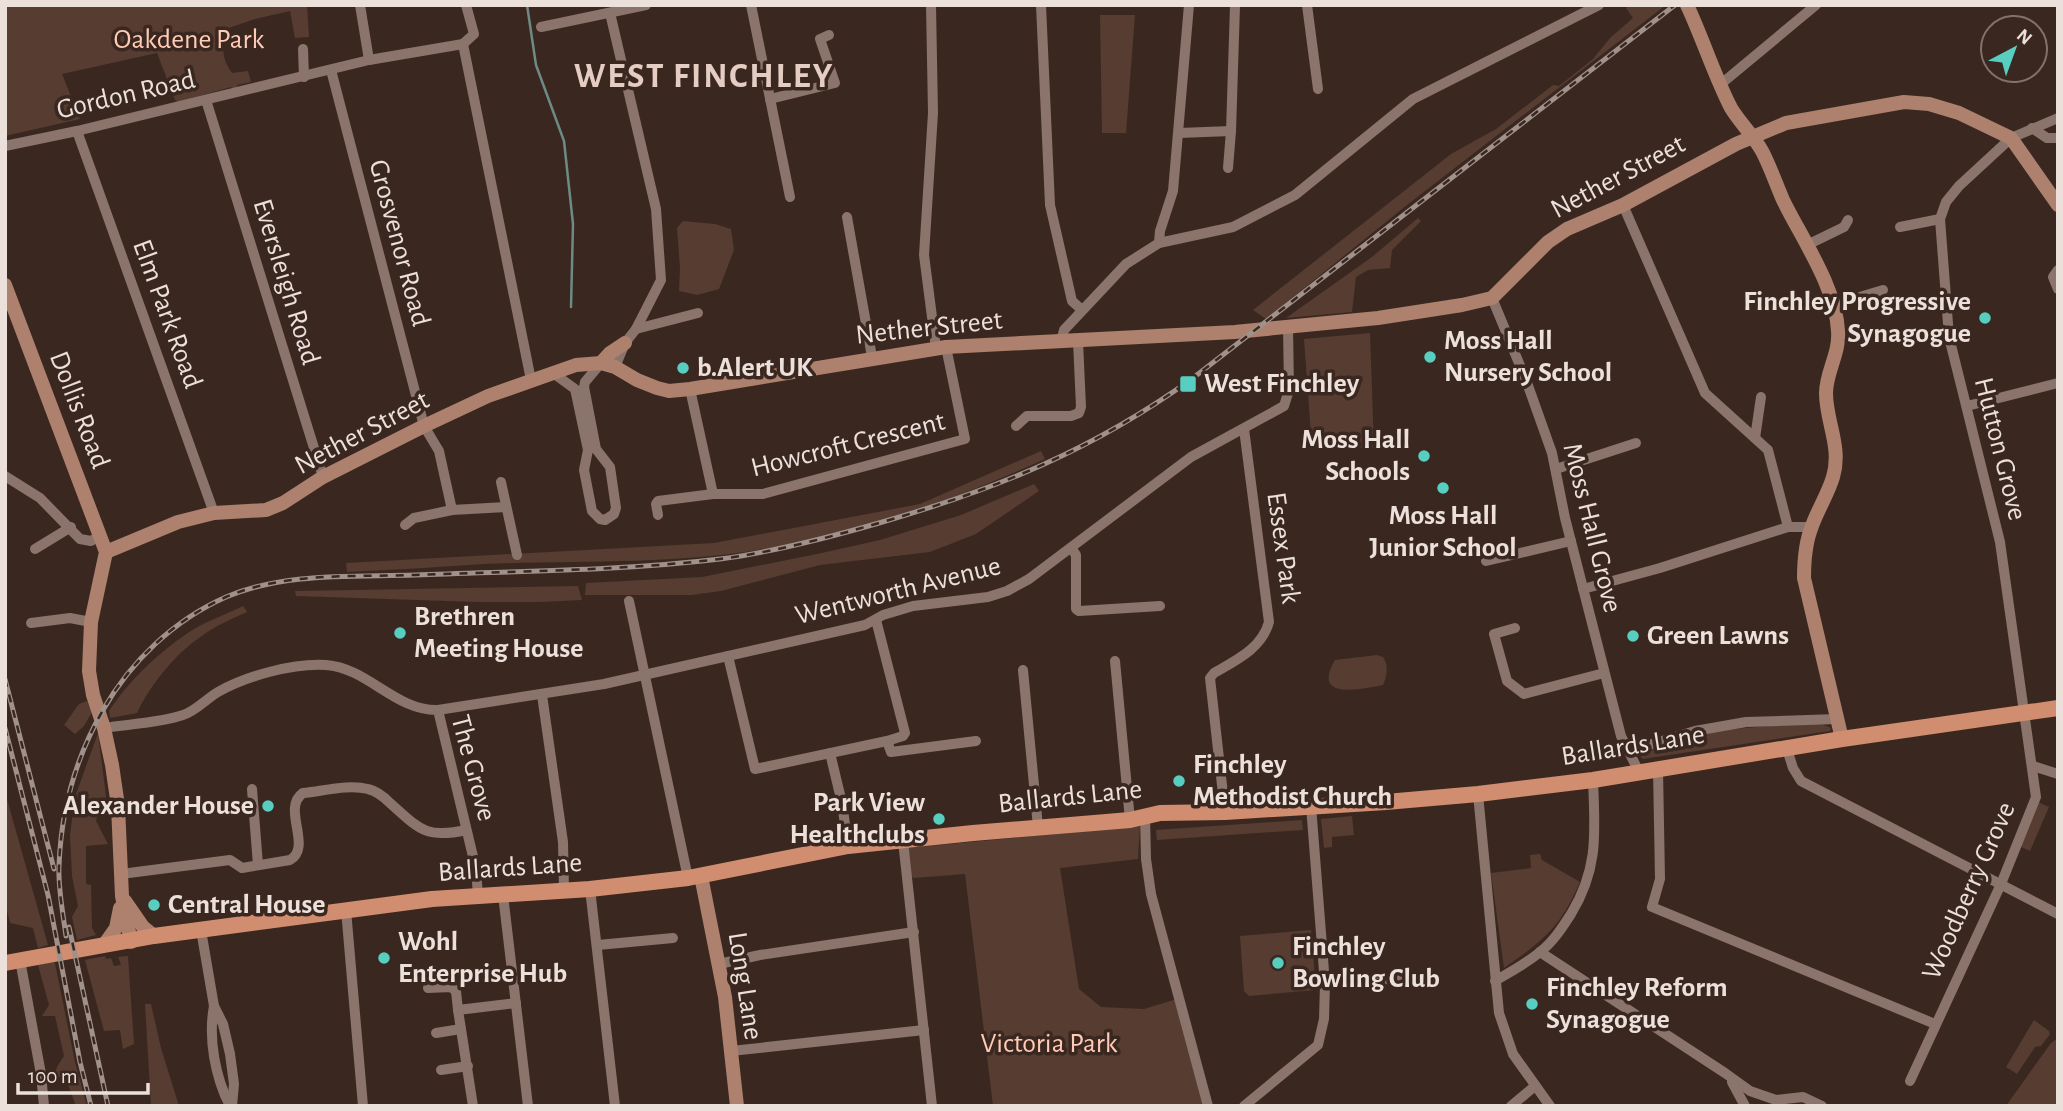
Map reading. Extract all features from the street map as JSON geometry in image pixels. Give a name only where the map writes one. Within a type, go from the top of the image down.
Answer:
[{"type":"main road","name":"Ballards Lane","points":[[13,962],[154,936],[432,899],[590,889],[695,877],[848,846],[1138,817],[1478,794],[1593,780],[1842,739],[2058,708]]},
{"type":"street","points":[[360,5],[369,60]]},
{"type":"street","points":[[466,5],[474,34],[463,44],[531,380]]},
{"type":"street","points":[[541,27],[646,5]]},
{"type":"street","points":[[751,5],[790,197]]},
{"type":"street","points":[[931,5],[933,113],[924,254],[941,347]]},
{"type":"street","points":[[1041,5],[1050,205],[1072,301],[1082,310]]},
{"type":"street","points":[[1159,243],[1160,231],[1173,191],[1189,5]]},
{"type":"street","points":[[1307,5],[1318,89]]},
{"type":"street","points":[[1061,341],[1064,330],[1126,264],[1159,243],[1233,227],[1294,195],[1413,99],[1598,5]]},
{"type":"street","points":[[1688,5],[1732,109],[1761,149],[1833,305],[1838,340],[1828,373],[1826,397],[1836,458],[1833,477],[1811,527],[1804,554],[1804,578],[1842,739]]},
{"type":"street","points":[[1721,84],[1816,5]]},
{"type":"street","points":[[1227,168],[1231,131],[1235,6]]},
{"type":"street","points":[[553,373],[575,389],[588,450],[584,470],[592,511],[605,520],[614,514],[616,508],[610,467],[596,449],[585,382],[608,365],[610,353],[625,343],[636,329],[661,280],[656,209],[610,12]]},
{"type":"street","points":[[771,99],[835,83],[820,39],[829,35]]},
{"type":"street","name":"Gordon Road","points":[[5,146],[369,60],[463,44]]},
{"type":"street","points":[[303,49],[304,77]]},
{"type":"street","name":"Grosvenor Road","points":[[331,70],[427,432],[439,451],[453,510]]},
{"type":"street","name":"Eversleigh Road","points":[[206,100],[323,477]]},
{"type":"street","name":"Nether Street","points":[[106,552],[178,522],[214,513],[266,510],[283,503],[323,477],[427,432],[488,396],[576,365],[608,365],[637,380],[669,391],[941,347],[1235,332],[1378,318],[1492,298],[1548,242],[1567,229],[1623,205],[1719,152],[1786,124],[1904,102],[1930,104],[1959,113],[2011,138],[2058,205]]},
{"type":"street","points":[[1900,227],[1940,219],[1946,202],[1959,187],[2011,138],[2058,118]]},
{"type":"street","points":[[2032,128],[2047,138],[2058,138]]},
{"type":"street","name":"Elm Park Road","points":[[77,131],[214,513]]},
{"type":"street","points":[[1180,133],[1231,131]]},
{"type":"street","points":[[1623,205],[1705,393],[1768,450],[1788,527]]},
{"type":"street","points":[[847,217],[872,357]]},
{"type":"street","name":"Hutton Grove","points":[[1940,219],[1949,337],[2000,542],[2025,714]]},
{"type":"street","points":[[1807,244],[1844,227],[1848,220]]},
{"type":"street","points":[[2058,270],[2053,277],[2058,289]]},
{"type":"street","name":"Dollis Road","points":[[5,285],[106,552]]},
{"type":"street","points":[[1833,305],[1883,290]]},
{"type":"street","name":"Moss Hall Grove","points":[[1492,298],[1526,380],[1556,469],[1571,541],[1621,736],[1639,772]]},
{"type":"street","points":[[636,329],[698,313]]},
{"type":"street","points":[[1244,429],[1284,406],[1289,390],[1284,327]]},
{"type":"street","points":[[1016,426],[1027,416],[1071,416],[1079,413],[1081,407],[1077,341]]},
{"type":"street","name":"Howcroft Crescent","points":[[713,494],[763,494],[965,439],[941,347]]},
{"type":"street","points":[[1967,406],[2058,383]]},
{"type":"street","points":[[658,515],[656,504],[659,501],[713,494],[690,389]]},
{"type":"street","points":[[1755,438],[1761,397]]},
{"type":"street","name":"Wentworth Avenue","points":[[438,710],[541,695],[645,675],[865,625],[883,615],[913,606],[967,601],[1007,591],[1029,579],[1191,457],[1244,429]]},
{"type":"street","name":"Essex Park","points":[[1225,812],[1210,678],[1258,644],[1267,631],[1269,622],[1244,429]]},
{"type":"street","points":[[1556,469],[1636,443]]},
{"type":"street","points":[[5,476],[40,498],[80,539],[91,541],[101,535]]},
{"type":"street","points":[[500,482],[517,555]]},
{"type":"street","points":[[405,526],[414,518],[453,510],[506,507]]},
{"type":"street","points":[[35,550],[71,527]]},
{"type":"street","points":[[1583,589],[1660,568],[1788,527],[1811,527]]},
{"type":"street","points":[[1486,561],[1571,541]]},
{"type":"street","points":[[1071,548],[1076,555],[1076,609],[1079,611],[1160,606]]},
{"type":"street","points":[[106,552],[91,622],[89,671],[93,695],[104,728],[118,806],[122,896],[131,942]]},
{"type":"street","points":[[629,601],[695,877]]},
{"type":"street","points":[[31,624],[70,618],[91,622]]},
{"type":"street","points":[[728,656],[755,769],[887,741],[905,733],[876,620]]},
{"type":"street","points":[[1515,628],[1494,634],[1507,681],[1524,694],[1604,673]]},
{"type":"street","points":[[1115,661],[1151,894],[1208,1106]]},
{"type":"street","name":"The Grove","points":[[104,728],[181,716],[224,689],[245,680],[271,672],[324,665],[358,675],[411,706],[438,710],[476,869],[478,896]]},
{"type":"street","points":[[1023,670],[1038,827]]},
{"type":"street","points":[[541,695],[563,842],[564,891]]},
{"type":"street","name":"Woodberry Grove","points":[[1910,1081],[2001,884],[2036,797],[2025,714]]},
{"type":"street","points":[[1629,751],[1695,732],[1746,722],[1837,719]]},
{"type":"street","points":[[887,741],[891,752],[976,741]]},
{"type":"street","points":[[1787,748],[1793,768],[1801,781],[2058,914]]},
{"type":"street","points":[[830,753],[842,803],[848,846]]},
{"type":"street","points":[[2033,766],[2058,774]]},
{"type":"street","points":[[1658,769],[1660,879],[1651,908],[1935,1024]]},
{"type":"street","points":[[1496,981],[1541,952],[1562,929],[1578,902],[1590,874],[1595,844],[1593,780]]},
{"type":"street","points":[[121,874],[230,860],[242,868],[295,858],[298,849],[295,805],[303,793],[351,788],[370,789],[381,794],[421,830],[433,833],[466,830]]},
{"type":"street","points":[[252,789],[258,865]]},
{"type":"street","points":[[1478,794],[1499,1013],[1511,1050],[1550,1106]]},
{"type":"street","points":[[1244,1106],[1318,1045],[1324,1019],[1325,984],[1311,806]]},
{"type":"street","points":[[903,841],[932,1106]]},
{"type":"street","name":"Long Lane","points":[[695,877],[719,964],[737,1106]]},
{"type":"street","points":[[590,889],[615,1106]]},
{"type":"street","points":[[503,895],[528,1106]]},
{"type":"street","points":[[122,896],[143,927],[154,936]]},
{"type":"street","points":[[101,946],[116,928],[122,896]]},
{"type":"street","points":[[346,910],[359,1034],[363,1106]]},
{"type":"street","points":[[201,930],[214,1006],[223,1024],[230,1054],[234,1084],[231,1106]]},
{"type":"street","points":[[719,964],[760,955],[914,932]]},
{"type":"street","points":[[598,944],[673,938]]},
{"type":"street","points":[[1541,952],[1749,1091],[1776,1100]]},
{"type":"street","points":[[13,962],[41,1074],[44,1106]]},
{"type":"street","points":[[1325,984],[1414,977]]},
{"type":"street","points":[[428,988],[451,987],[456,991],[472,1106]]},
{"type":"street","points":[[458,1010],[516,1003]]},
{"type":"street","points":[[214,1006],[211,1022],[214,1059],[224,1094],[231,1106]]},
{"type":"street","points":[[436,1033],[461,1029]]},
{"type":"street","points":[[731,1051],[924,1030]]},
{"type":"street","points":[[441,1070],[468,1066]]},
{"type":"street","points":[[1725,1073],[1742,1096],[1745,1106]]},
{"type":"street","points":[[1511,1106],[1535,1086]]},
{"type":"street","points":[[1766,1106],[1776,1100],[1803,1097],[1822,1106]]},
{"type":"green space","name":"Oakdene Park","points":[[5,5],[307,5],[309,37],[295,38],[290,11],[226,29],[223,47],[226,62],[232,73],[248,71],[251,82],[237,85],[238,89],[231,87],[179,102],[175,100],[157,53],[62,74],[80,119],[5,136]]},
{"type":"green space","points":[[1630,5],[1666,5],[1407,205],[1266,319],[1253,310],[1451,154],[1496,129],[1553,85],[1559,86],[1593,59],[1610,38],[1633,18],[1626,8]]},
{"type":"green space","points":[[1100,15],[1135,15],[1126,133],[1102,133]]},
{"type":"green space","points":[[1418,218],[1421,221],[1392,250],[1390,268],[1368,270],[1356,277],[1352,312],[1286,318],[1372,257]]},
{"type":"green space","points":[[683,221],[715,224],[731,229],[734,250],[719,289],[697,295],[679,291],[677,228]]},
{"type":"green space","points":[[1370,333],[1374,448],[1312,448],[1304,339]]},
{"type":"green space","points":[[1041,451],[1045,459],[942,501],[837,534],[764,549],[659,560],[484,564],[347,572],[346,563],[714,543],[920,504]]},
{"type":"green space","points":[[1034,484],[1039,491],[976,534],[930,552],[820,565],[721,591],[691,595],[585,595],[586,583],[702,577],[880,540],[961,515]]},
{"type":"green space","points":[[578,586],[582,600],[540,602],[296,596],[295,591]]},
{"type":"green space","points":[[243,606],[247,612],[210,630],[172,662],[137,713],[110,718],[109,711],[117,699],[158,656],[194,629]]},
{"type":"green space","points":[[1377,655],[1383,657],[1386,663],[1383,685],[1352,690],[1334,687],[1329,682],[1329,673],[1335,660]]},
{"type":"green space","points":[[87,701],[92,712],[84,726],[75,734],[64,725],[79,704]]},
{"type":"green space","points":[[1822,724],[1831,728],[1830,731],[1643,759],[1639,755],[1708,733],[1751,727]]},
{"type":"green space","points":[[98,733],[108,812],[98,813],[96,821],[108,844],[86,846],[86,884],[91,885],[92,928],[96,935],[77,940],[72,917],[78,906],[72,876],[70,835],[75,797]]},
{"type":"green space","points":[[5,792],[48,945],[38,948],[33,928],[10,923],[5,902]]},
{"type":"green space","points":[[2038,802],[2049,807],[2030,851],[2019,846]]},
{"type":"green space","points":[[1352,816],[1354,835],[1332,837],[1332,847],[1324,848],[1321,819]]},
{"type":"green space","points":[[1302,820],[1303,830],[1157,840],[1156,830]]},
{"type":"green space","name":"Victoria Park","points":[[1140,826],[1138,859],[1060,868],[1079,989],[1101,1007],[1144,1009],[1180,998],[1208,1106],[993,1106],[965,874],[914,878],[910,876],[907,848]]},
{"type":"green space","points":[[1540,854],[1542,860],[1580,882],[1573,898],[1550,932],[1504,968],[1491,873],[1531,868],[1530,855]]},
{"type":"green space","name":"Finchley Bowling Club","points":[[1311,930],[1316,990],[1249,996],[1244,991],[1240,936]]},
{"type":"green space","points":[[105,956],[106,959],[111,958],[114,966],[121,965],[118,957],[128,956],[134,1044],[123,1049],[120,1030],[104,1031],[85,960]]},
{"type":"green space","points":[[55,963],[75,1062],[87,1106],[76,1106],[65,1077],[54,1077],[64,1056],[55,1016],[42,1016],[49,1005],[38,965]]},
{"type":"green space","points":[[145,1004],[151,1004],[179,1106],[151,1106]]},
{"type":"green space","points":[[2034,1020],[2050,1034],[2041,1046],[2035,1047],[2017,1074],[2006,1067]]},
{"type":"green space","points":[[2058,1038],[2058,1106],[2006,1106],[2051,1043]]},
{"type":"waterway","points":[[527,5],[536,65],[564,141],[573,224],[571,307]]},
{"type":"railway","points":[[66,936],[59,883],[60,845],[72,785],[85,746],[103,710],[127,675],[172,630],[207,606],[248,589],[319,577],[607,568],[740,556],[859,529],[1004,481],[1081,447],[1156,404],[1193,378],[1675,5]]},
{"type":"railway","points":[[5,679],[54,869]]},
{"type":"railway","points":[[5,728],[48,895],[91,1106]]},
{"type":"railway","points":[[69,927],[108,1106]]},
{"type":"place","name":"Finchley Progressive Synagogue","points":[[1985,318]]},
{"type":"place","name":"Moss Hall Nursery School","points":[[1430,357]]},
{"type":"place","name":"b.Alert UK","points":[[683,368]]},
{"type":"place","name":"West Finchley","points":[[1188,384]]},
{"type":"place","name":"Moss Hall Schools","points":[[1424,456]]},
{"type":"place","name":"Moss Hall Junior School","points":[[1443,488]]},
{"type":"place","name":"Brethren Meeting House","points":[[400,633]]},
{"type":"place","name":"Green Lawns","points":[[1633,636]]},
{"type":"place","name":"Finchley Methodist Church","points":[[1179,781]]},
{"type":"place","name":"Alexander House","points":[[268,806]]},
{"type":"place","name":"Park View Healthclubs","points":[[939,819]]},
{"type":"place","name":"Central House","points":[[154,905]]},
{"type":"place","name":"Wohl Enterprise Hub","points":[[384,958]]},
{"type":"place","name":"Finchley Bowling Club","points":[[1278,963]]},
{"type":"place","name":"Finchley Reform Synagogue","points":[[1532,1004]]},
{"type":"district","name":"WEST FINCHLEY","points":[[704,76]]}]
